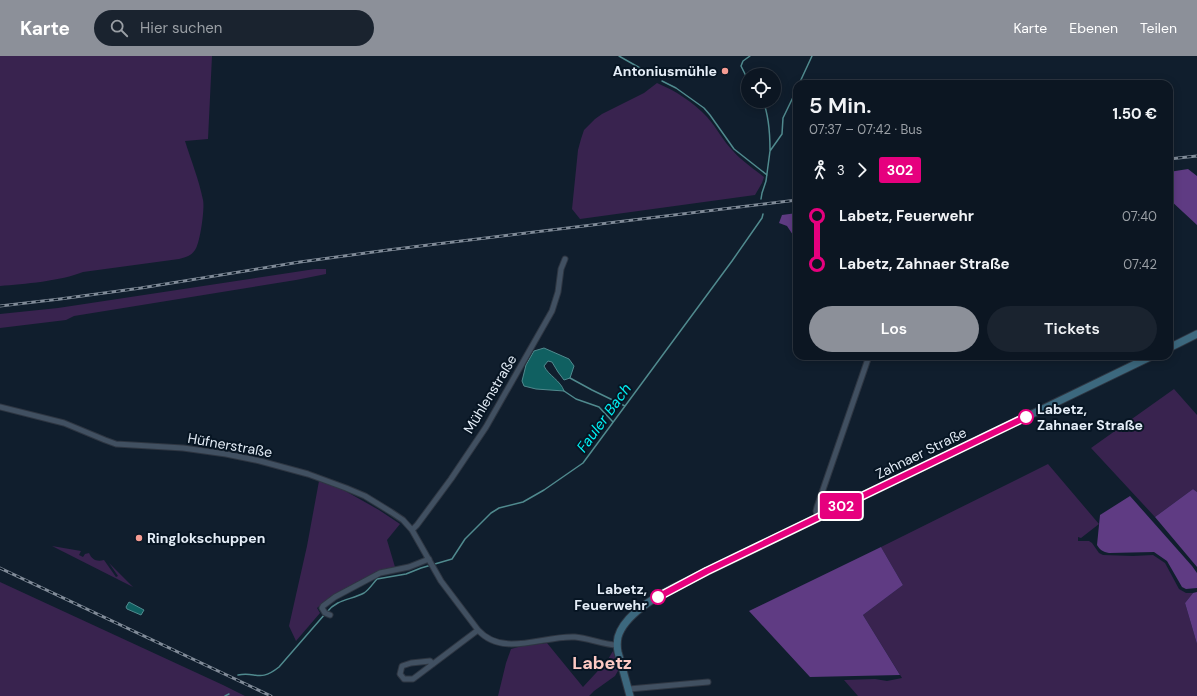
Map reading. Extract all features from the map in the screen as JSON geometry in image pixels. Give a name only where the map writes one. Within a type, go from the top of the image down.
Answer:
[{"type":"main road","points":[[1173,346],[1197,334]]},
{"type":"main road","name":"Zahnaer Straße","points":[[617,645],[619,635],[625,624],[637,612],[659,596],[1144,360]]},
{"type":"main road","points":[[617,645],[619,659],[630,694]]},
{"type":"street","name":"Mühlenstraße","points":[[412,530],[464,460],[486,427],[522,366],[554,306],[558,292],[561,269],[565,259]]},
{"type":"street","points":[[818,518],[816,511],[817,507],[868,360]]},
{"type":"street","name":"Hüfnerstraße","points":[[0,407],[64,423],[116,444],[171,446],[226,454],[296,470],[346,488],[373,500],[397,516],[412,530],[446,587],[478,630],[490,640],[507,644],[576,637],[617,645]]},
{"type":"street","points":[[330,615],[324,613],[322,608],[323,606],[342,593],[380,573],[409,567],[429,560]]},
{"type":"street","points":[[433,664],[430,661],[406,664],[402,666],[400,674],[404,679],[412,679],[433,664],[478,630]]},
{"type":"street","points":[[630,694],[708,682]]},
{"type":"shaded area","points":[[0,56],[212,56],[208,139],[185,141],[203,200],[202,226],[199,241],[192,254],[179,259],[83,272],[64,278],[42,282],[0,286]]},
{"type":"shaded area","points":[[657,83],[684,97],[696,106],[711,121],[733,151],[744,162],[764,177],[762,183],[755,195],[580,219],[572,209],[578,150],[584,130],[602,114],[644,93]]},
{"type":"shaded area","points":[[1188,169],[1197,176],[1197,225],[1173,203],[1173,171]]},
{"type":"shaded area","points":[[793,214],[793,235],[787,226],[779,223],[782,215]]},
{"type":"shaded area","points":[[315,269],[326,269],[326,274],[74,316],[66,320],[0,328],[0,314],[58,308]]},
{"type":"shaded area","points":[[544,348],[569,359],[574,366],[570,378],[564,380],[552,362],[548,361],[544,366],[560,384],[564,391],[536,389],[524,386],[522,381],[526,365],[534,351]]},
{"type":"shaded area","points":[[1174,389],[1197,415],[1197,492],[1193,489],[1155,517],[1091,448]]},
{"type":"shaded area","points":[[1048,464],[1099,524],[1081,538],[1078,537],[1078,541],[1089,541],[1099,553],[1103,555],[1153,555],[1165,563],[1179,589],[1186,593],[1193,593],[1185,603],[1197,644],[1197,696],[858,696],[844,680],[875,679],[887,681],[902,678],[863,615],[903,585],[881,547]]},
{"type":"shaded area","points":[[319,481],[340,488],[379,510],[400,524],[387,540],[395,567],[364,578],[326,601],[317,608],[320,613],[296,641],[289,626],[307,546]]},
{"type":"shaded area","points":[[1193,489],[1197,492],[1197,567],[1155,517]]},
{"type":"shaded area","points":[[1130,496],[1192,566],[1197,573],[1197,588],[1186,589],[1182,587],[1167,561],[1154,552],[1109,553],[1098,547],[1100,515]]},
{"type":"shaded area","points":[[52,546],[81,551],[79,555],[83,557],[85,554],[89,553],[95,560],[104,560],[116,577],[118,576],[109,563],[133,587]]},
{"type":"shaded area","points":[[881,547],[903,585],[863,615],[900,675],[810,677],[749,611]]},
{"type":"shaded area","points":[[0,582],[223,685],[245,696],[0,696]]},
{"type":"shaded area","points":[[1197,592],[1197,644],[1185,603],[1193,593]]},
{"type":"shaded area","points":[[129,602],[144,610],[141,615],[127,609],[126,607]]},
{"type":"shaded area","points":[[547,643],[583,687],[607,661],[613,651],[619,669],[615,676],[589,696],[498,696],[511,649]]},
{"type":"waterway","points":[[619,56],[654,76]]},
{"type":"waterway","points":[[742,68],[741,66],[743,61],[750,56]]},
{"type":"waterway","name":"Fauler Bach","points":[[801,80],[812,56]]},
{"type":"waterway","points":[[662,81],[676,88],[704,108],[734,149],[767,175]]},
{"type":"waterway","name":"Fauler Bach","points":[[761,199],[766,181],[770,151],[782,134],[783,118],[793,97]]},
{"type":"waterway","points":[[765,108],[769,125],[770,150]]},
{"type":"waterway","name":"Fauler Bach","points":[[327,612],[340,602],[364,593],[377,579],[406,574],[452,559],[465,539],[491,513],[499,508],[523,502],[544,490],[583,463],[732,261],[762,218],[763,214]]},
{"type":"waterway","points":[[570,378],[625,406]]},
{"type":"waterway","points":[[564,391],[576,399],[599,407],[613,422]]},
{"type":"waterway","name":"Fauler Bach","points":[[238,675],[249,674],[262,676],[272,672],[279,667],[325,614]]},
{"type":"waterway","name":"Fauler Bach","points":[[225,696],[229,694]]},
{"type":"railway","points":[[1173,159],[1197,156]]},
{"type":"railway","points":[[0,306],[141,288],[300,262],[388,250],[793,200]]},
{"type":"railway","points":[[0,568],[271,696]]},
{"type":"bus line","name":"302","points":[[658,597],[707,571],[1026,417]]},
{"type":"place","name":"Antoniusmühle","points":[[725,71]]},
{"type":"place","name":"Labetz, Zahnaer Straße","points":[[1026,417]]},
{"type":"place","name":"Ringlokschuppen","points":[[139,538]]},
{"type":"place","name":"Labetz, Feuerwehr","points":[[658,597]]},
{"type":"district","name":"Labetz","points":[[602,663]]}]
